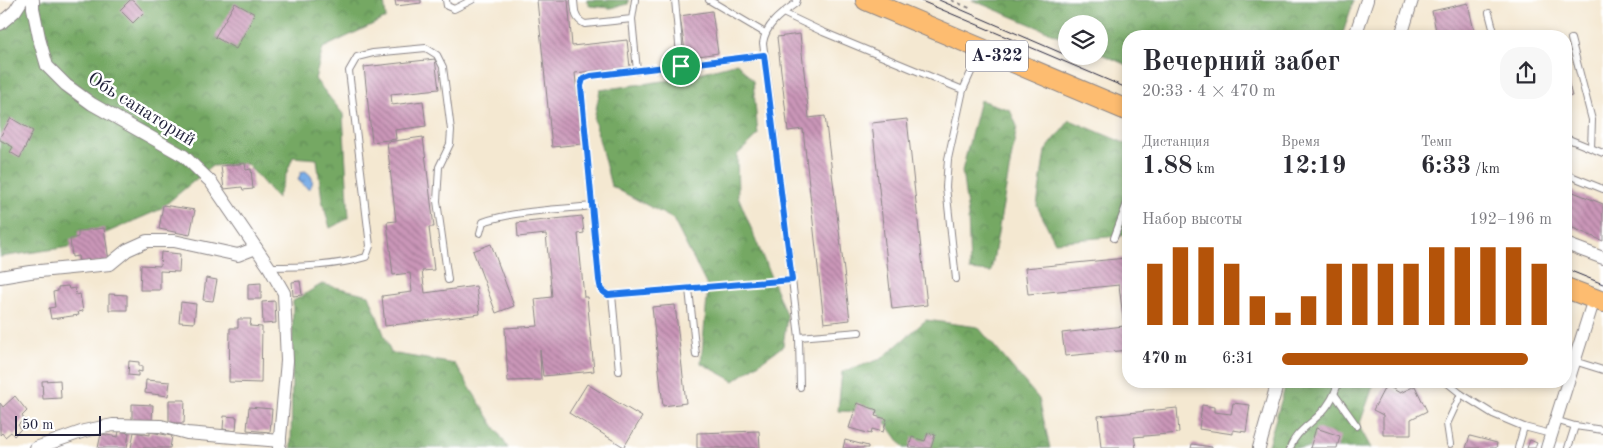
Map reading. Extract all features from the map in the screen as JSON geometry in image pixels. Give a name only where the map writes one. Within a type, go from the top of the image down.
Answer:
[{"type":"highway","name":"А-322","points":[[866,0],[1122,108]]},
{"type":"highway","points":[[1572,290],[1598,300]]},
{"type":"street","points":[[0,24],[16,11],[22,0]]},
{"type":"street","name":"Обь санаторий","points":[[34,0],[40,42],[47,66],[66,85],[92,104],[184,156],[211,182],[269,267],[284,293],[287,361],[280,445]]},
{"type":"street","points":[[1356,30],[1367,0]]},
{"type":"street","points":[[1403,30],[1412,0]]},
{"type":"street","points":[[0,277],[110,264],[127,250],[146,241],[174,241],[238,255],[256,248]]},
{"type":"street","points":[[1572,246],[1603,258]]},
{"type":"street","points":[[1572,366],[1598,300]]},
{"type":"street","points":[[1258,448],[1276,388]]},
{"type":"street","points":[[1547,448],[1565,388]]},
{"type":"street","points":[[36,448],[84,431],[113,425],[161,426],[187,433],[280,445]]},
{"type":"lane","points":[[446,0],[447,6],[454,9],[472,0]]},
{"type":"lane","points":[[574,0],[576,17],[585,24],[632,19]]},
{"type":"lane","points":[[635,0],[632,19],[637,71]]},
{"type":"lane","points":[[675,0],[681,66]]},
{"type":"lane","points":[[709,0],[765,33]]},
{"type":"lane","points":[[797,0],[796,3],[773,21],[765,33],[764,55],[799,336],[800,387]]},
{"type":"lane","points":[[782,13],[963,90]]},
{"type":"lane","points":[[1489,13],[1493,30]]},
{"type":"lane","points":[[1572,43],[1592,120],[1591,148]]},
{"type":"lane","points":[[269,267],[295,267],[345,262],[366,257],[370,246],[349,71],[357,57],[372,53],[426,48],[437,55],[443,67],[451,130],[450,144],[439,167],[437,201],[448,280]]},
{"type":"lane","points":[[956,279],[946,187],[948,159],[963,90],[982,49]]},
{"type":"lane","points":[[764,55],[591,76],[583,79],[581,86],[599,280],[601,290],[608,295],[792,280]]},
{"type":"lane","points":[[1572,140],[1603,153]]},
{"type":"lane","points":[[1572,176],[1603,189]]},
{"type":"lane","points":[[480,232],[483,222],[496,218],[519,213],[592,206]]},
{"type":"lane","points":[[1114,238],[1122,217]]},
{"type":"lane","points":[[690,289],[696,355]]},
{"type":"lane","points":[[612,295],[619,371]]},
{"type":"lane","points":[[799,336],[859,332]]},
{"type":"lane","points":[[1574,360],[1603,370]]},
{"type":"lane","points":[[1290,448],[1297,435],[1318,416],[1335,395],[1338,388]]},
{"type":"lane","points":[[1454,388],[1493,414],[1524,427],[1551,434]]},
{"type":"lane","points":[[1450,444],[1447,424],[1461,394]]},
{"type":"lane","points":[[1335,395],[1357,426]]},
{"type":"lane","points":[[1555,420],[1575,426],[1603,430]]},
{"type":"lane","points":[[1568,448],[1575,426]]},
{"type":"lane","points":[[1518,448],[1524,427]]},
{"type":"path","points":[[951,0],[972,9]]},
{"type":"green space","points":[[19,0],[384,0],[386,18],[323,48],[315,79],[343,114],[349,218],[330,228],[322,200],[317,159],[293,157],[277,198],[247,164],[212,166],[159,210],[76,246],[0,257],[0,20]]},
{"type":"green space","points":[[586,0],[629,0],[628,4],[611,8],[590,6]]},
{"type":"green space","points":[[972,0],[1354,0],[1344,30],[1122,30],[1122,63],[1108,57],[1108,15],[1058,15],[1058,36]]},
{"type":"green space","points":[[737,63],[753,81],[758,135],[737,155],[738,196],[787,317],[783,346],[734,381],[701,363],[708,288],[673,219],[611,186],[594,119],[600,90],[677,79]]},
{"type":"green space","points":[[980,100],[1010,110],[1017,126],[991,272],[970,270],[968,215],[962,171]]},
{"type":"green space","points":[[1070,120],[1122,142],[1122,236],[1055,242],[1037,206],[1045,151]]},
{"type":"green space","points":[[322,284],[369,295],[391,353],[455,364],[508,448],[291,448],[293,301]]},
{"type":"green space","points":[[926,320],[978,327],[1039,399],[1050,448],[904,448],[878,412],[838,411],[842,372],[881,359]]},
{"type":"green space","points":[[1285,388],[1373,388],[1359,426],[1371,448],[1267,448]]},
{"type":"water","points":[[305,171],[312,178],[310,188],[307,188],[298,180],[301,172]]},
{"type":"building","points":[[130,0],[133,0],[144,12],[133,23],[120,10]]},
{"type":"building","points":[[395,0],[421,0],[421,3],[396,6]]},
{"type":"building","points":[[537,0],[568,0],[572,46],[627,40],[630,67],[575,73],[582,144],[552,147]]},
{"type":"building","points":[[235,3],[255,14],[236,49],[215,37]]},
{"type":"building","points":[[1468,3],[1474,30],[1436,30],[1432,11]]},
{"type":"building","points":[[712,11],[718,53],[686,58],[680,16]]},
{"type":"building","points":[[800,34],[809,118],[825,116],[850,320],[824,323],[803,129],[788,131],[777,37]]},
{"type":"building","points":[[435,59],[439,89],[391,94],[392,105],[423,101],[426,126],[395,130],[396,139],[372,142],[364,67]]},
{"type":"building","points":[[11,118],[33,131],[20,158],[10,152],[13,147],[0,140]]},
{"type":"building","points":[[907,119],[927,305],[892,309],[872,123]]},
{"type":"building","points":[[423,137],[434,227],[429,227],[434,270],[422,271],[425,293],[476,286],[480,314],[385,326],[382,296],[412,292],[410,273],[393,275],[387,222],[396,221],[387,142]]},
{"type":"building","points":[[245,163],[246,170],[251,169],[253,189],[243,190],[242,187],[224,189],[221,166]]},
{"type":"building","points":[[1572,191],[1603,204],[1603,241],[1572,228]]},
{"type":"building","points":[[163,205],[195,210],[190,235],[159,229]]},
{"type":"building","points":[[582,216],[584,233],[578,234],[584,297],[587,297],[594,371],[543,376],[540,350],[541,380],[508,381],[505,328],[538,326],[535,299],[552,297],[546,234],[518,237],[517,223]]},
{"type":"building","points":[[104,228],[109,261],[79,265],[78,256],[72,257],[70,239],[78,237],[78,231]]},
{"type":"building","points":[[491,244],[514,306],[496,313],[473,251]]},
{"type":"building","points":[[161,252],[180,254],[179,272],[160,271],[160,290],[140,290],[141,265],[160,266]]},
{"type":"building","points":[[1122,258],[1122,310],[1119,285],[1028,294],[1025,268]]},
{"type":"building","points":[[206,278],[217,280],[213,301],[203,300]]},
{"type":"building","points":[[300,281],[302,295],[293,296],[292,282]]},
{"type":"building","points":[[261,283],[261,299],[248,299],[248,284]]},
{"type":"building","points":[[68,286],[69,289],[75,288],[76,295],[80,294],[83,311],[78,312],[79,315],[51,319],[49,308],[55,307],[53,292],[58,291],[58,287]]},
{"type":"building","points":[[109,294],[127,295],[127,310],[109,310]]},
{"type":"building","points":[[275,301],[276,323],[263,324],[262,302]]},
{"type":"building","points":[[181,302],[196,304],[194,323],[179,322]]},
{"type":"building","points":[[675,305],[686,403],[663,406],[652,307]]},
{"type":"building","points":[[238,319],[251,319],[250,326],[262,327],[261,383],[229,382],[230,328],[238,328]]},
{"type":"building","points":[[1122,326],[1122,351],[1065,356],[1062,333]]},
{"type":"building","points":[[129,361],[139,362],[139,366],[142,366],[142,372],[138,371],[138,376],[128,375]]},
{"type":"building","points":[[60,380],[61,398],[43,399],[42,381]]},
{"type":"building","points":[[146,380],[170,382],[168,396],[145,393]]},
{"type":"building","points":[[587,384],[642,417],[624,447],[569,413]]},
{"type":"building","points":[[1384,388],[1391,388],[1400,393],[1411,388],[1416,388],[1427,411],[1411,419],[1411,435],[1383,435],[1383,415],[1373,410]]},
{"type":"building","points":[[15,396],[27,411],[22,416],[24,419],[18,425],[21,429],[14,436],[11,432],[5,437],[2,433],[0,435],[0,403],[3,407]]},
{"type":"building","points":[[169,400],[185,400],[184,423],[169,423]]},
{"type":"building","points":[[857,403],[877,410],[875,416],[887,419],[883,432],[872,429],[871,434],[849,428]]},
{"type":"building","points":[[1233,403],[1250,405],[1246,432],[1233,430],[1233,434],[1199,429],[1202,405],[1214,407],[1214,412],[1231,414]]},
{"type":"building","points":[[132,404],[153,405],[152,420],[132,420]]},
{"type":"building","points":[[249,407],[272,409],[270,432],[247,430]]},
{"type":"building","points":[[1177,408],[1179,433],[1134,437],[1136,448],[1101,448],[1098,416]]},
{"type":"building","points":[[224,416],[237,417],[236,431],[223,429]]},
{"type":"building","points":[[1316,428],[1340,436],[1337,448],[1310,448]]},
{"type":"building","points":[[119,431],[129,433],[127,448],[98,448],[101,434],[118,437]]},
{"type":"building","points":[[759,431],[760,448],[697,448],[697,433]]},
{"type":"building","points":[[134,432],[150,435],[150,432],[172,436],[170,448],[131,448]]},
{"type":"building","points":[[928,433],[935,435],[931,448],[909,448],[912,437],[925,441]]},
{"type":"building","points":[[1470,436],[1497,443],[1496,448],[1466,448]]},
{"type":"building","points":[[845,440],[868,446],[868,448],[843,448]]},
{"type":"building","points":[[1530,440],[1537,443],[1535,448],[1527,448]]},
{"type":"building","points":[[1192,444],[1212,447],[1212,448],[1191,448]]},
{"type":"tram line","points":[[919,0],[1122,86]]},
{"type":"tram line","points":[[939,0],[1058,52]]},
{"type":"tram line","points":[[1572,271],[1603,284]]},
{"type":"route","points":[[764,55],[792,280],[608,295],[601,290],[581,86],[583,79],[591,76],[681,66],[764,55]]}]
